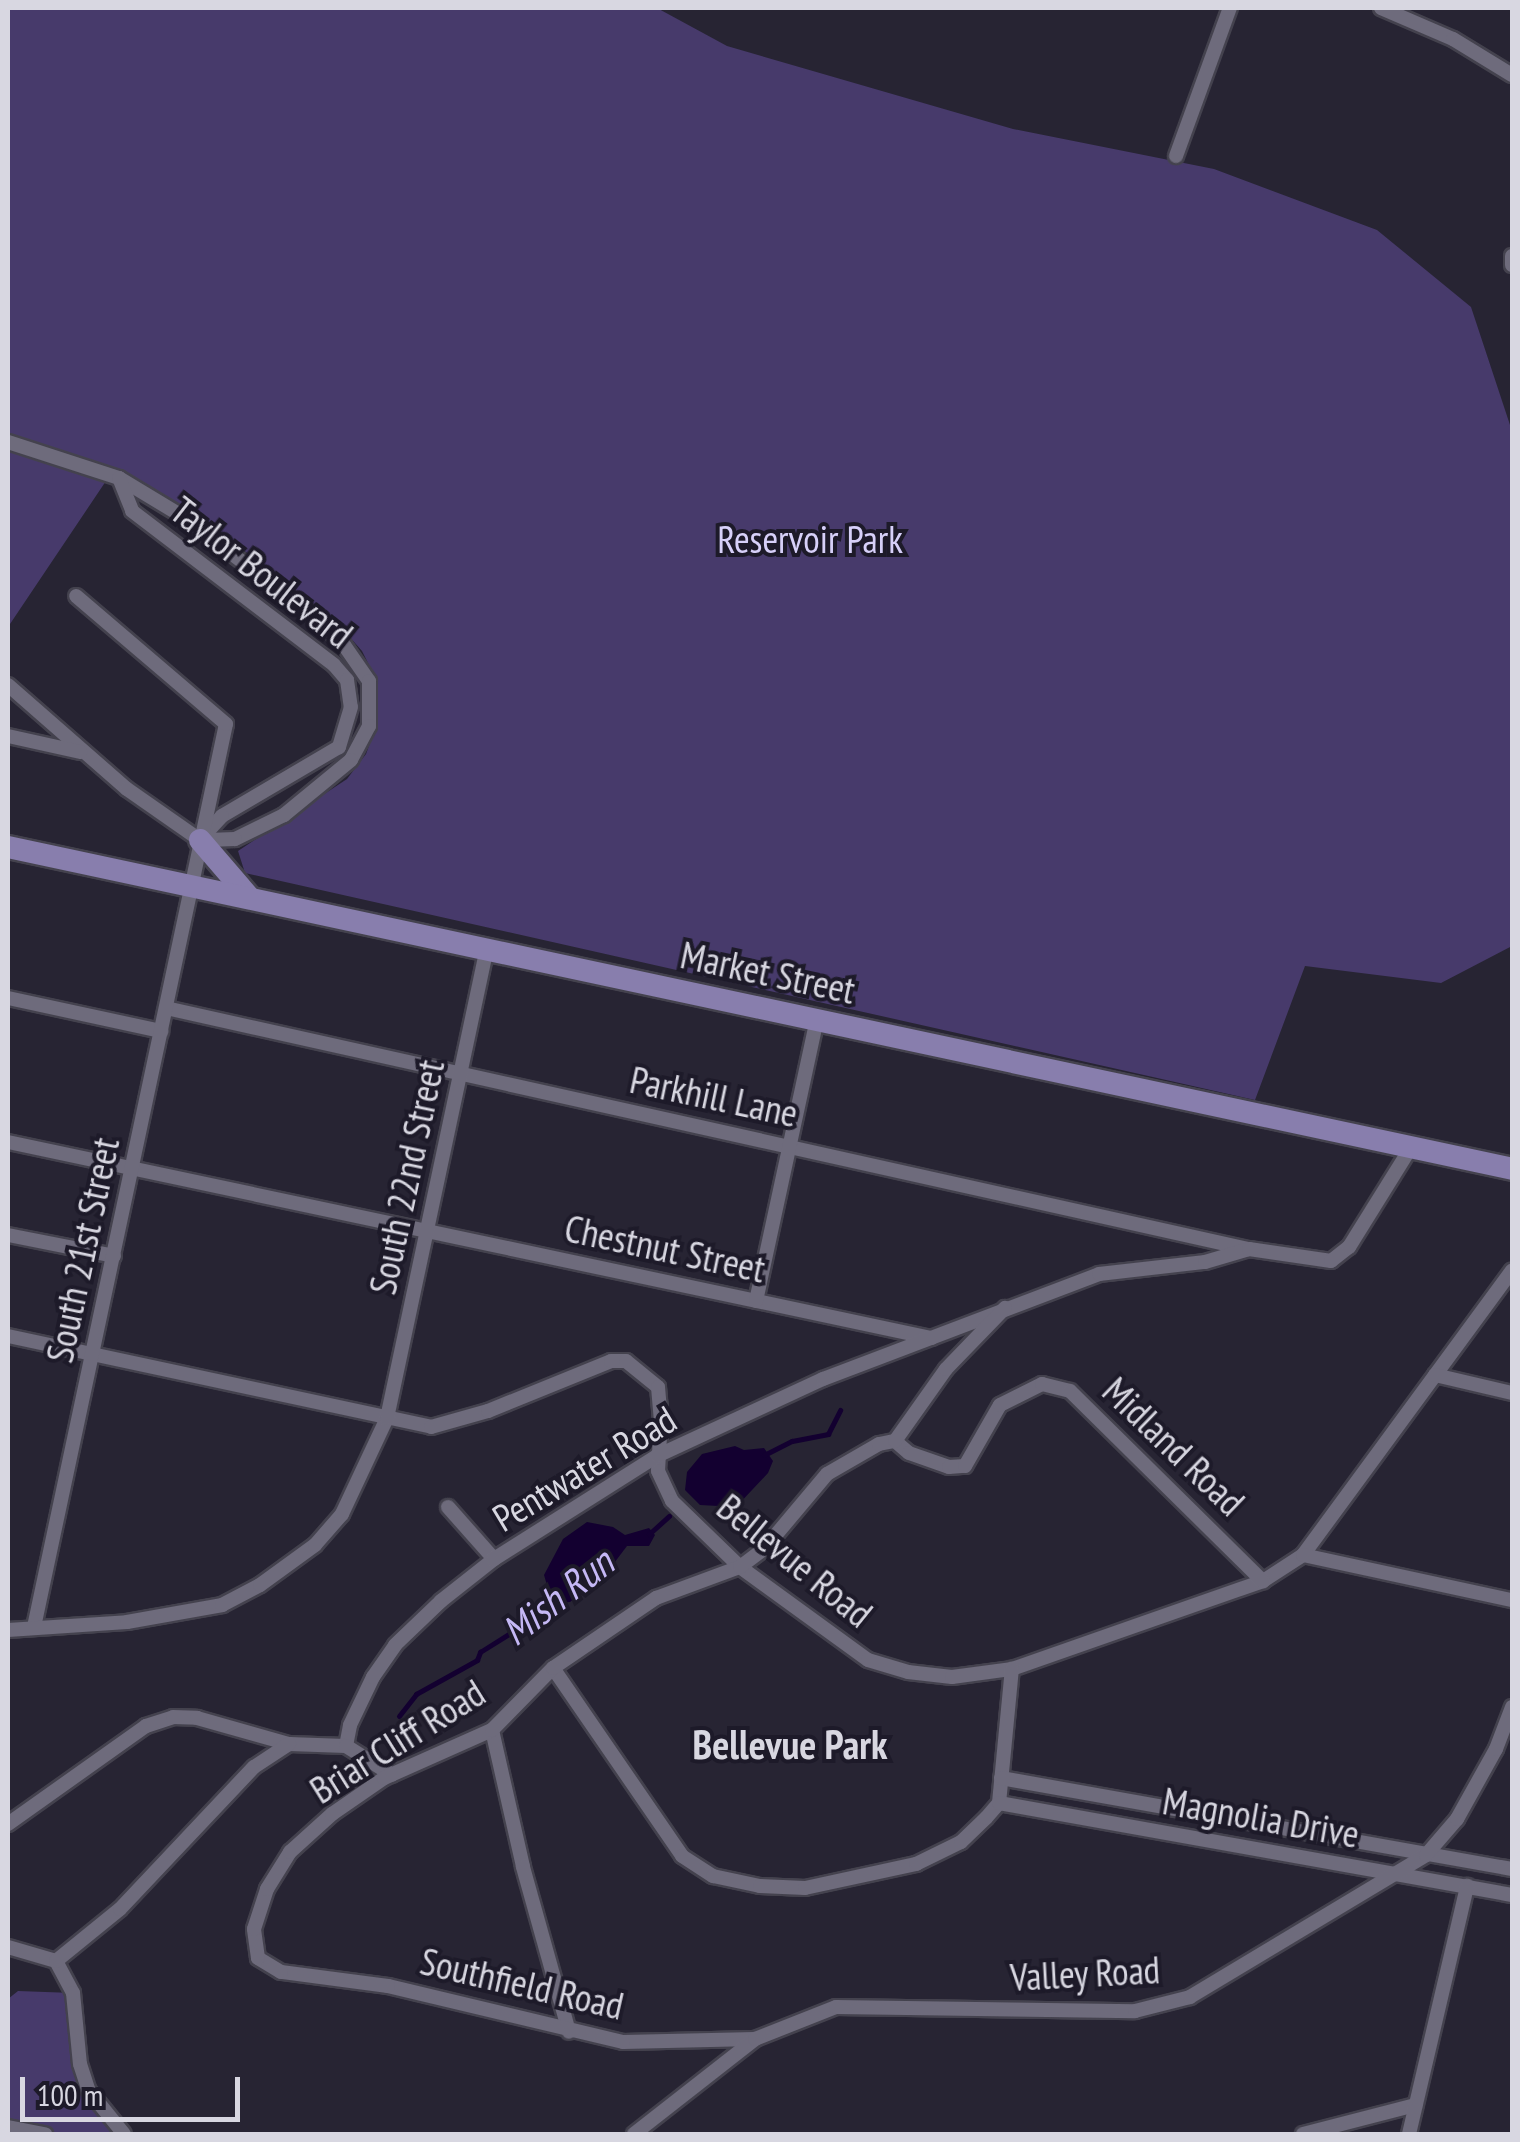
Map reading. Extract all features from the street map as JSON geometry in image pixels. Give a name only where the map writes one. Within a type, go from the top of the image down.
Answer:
[{"type":"main road","points":[[200,840],[250,897]]},
{"type":"main road","name":"Market Street","points":[[8,847],[1512,1169]]},
{"type":"street","points":[[1176,156],[1230,8]]},
{"type":"street","points":[[1381,8],[1453,39],[1512,76]]},
{"type":"street","name":"Taylor Boulevard","points":[[8,442],[119,478],[182,516],[304,608],[344,645],[369,681],[369,726],[351,760],[284,815],[235,839],[200,840]]},
{"type":"street","name":"Taylor Boulevard","points":[[119,478],[132,512],[334,665],[346,680],[351,706],[339,747],[222,816],[200,840]]},
{"type":"street","name":"South 21st Street","points":[[34,1627],[226,724],[76,596]]},
{"type":"street","points":[[8,685],[84,752],[200,840]]},
{"type":"street","points":[[8,736],[84,752]]},
{"type":"street","name":"South 22nd Street","points":[[8,1630],[198,1612],[260,1585],[315,1545],[342,1514],[387,1418],[487,949]]},
{"type":"street","points":[[8,998],[161,1031]]},
{"type":"street","name":"Parkhill Lane","points":[[166,1008],[1250,1249]]},
{"type":"street","points":[[756,1301],[818,1018]]},
{"type":"street","name":"Chestnut Street","points":[[8,1142],[932,1338]]},
{"type":"street","points":[[932,1338],[1099,1274],[1205,1262],[1250,1249],[1331,1261],[1348,1248],[1410,1149]]},
{"type":"street","points":[[8,1235],[114,1256]]},
{"type":"street","name":"Bellevue Road","points":[[8,1336],[431,1427],[488,1411],[610,1361],[626,1361],[658,1387],[660,1482],[672,1502],[740,1566],[868,1660],[908,1672],[952,1676],[1012,1669],[1263,1581],[1304,1555],[1435,1375],[1507,1287],[1512,1271]]},
{"type":"street","points":[[895,1442],[946,1369],[1005,1308]]},
{"type":"street","name":"Pentwater Road","points":[[346,1746],[361,1700],[395,1644],[494,1559],[657,1456],[823,1379],[932,1338]]},
{"type":"street","points":[[1435,1375],[1512,1393]]},
{"type":"street","name":"Midland Road","points":[[895,1442],[909,1454],[950,1467],[965,1466],[1000,1404],[1042,1384],[1070,1392],[1263,1581]]},
{"type":"street","name":"Briar Cliff Road","points":[[334,1982],[280,1972],[258,1958],[254,1929],[267,1889],[290,1852],[332,1814],[392,1775],[492,1730],[553,1668],[656,1598],[740,1566],[784,1528],[826,1474],[878,1444],[895,1442]]},
{"type":"street","points":[[448,1507],[494,1559]]},
{"type":"street","points":[[1304,1555],[1512,1600]]},
{"type":"street","points":[[553,1668],[682,1856],[714,1876],[760,1886],[805,1888],[916,1864],[961,1842],[998,1803],[1012,1669]]},
{"type":"street","name":"Valley Road","points":[[634,2134],[755,2039],[836,2007],[1135,2010],[1165,2006],[1190,1997],[1426,1855],[1457,1819],[1496,1749],[1512,1707]]},
{"type":"street","points":[[8,1824],[146,1726],[173,1717],[197,1718],[289,1744],[346,1746],[392,1775]]},
{"type":"street","points":[[492,1730],[523,1868],[570,2032]]},
{"type":"street","points":[[56,1962],[120,1909],[254,1767],[289,1744]]},
{"type":"street","name":"Magnolia Drive","points":[[1001,1778],[1512,1869]]},
{"type":"street","name":"Magnolia Drive","points":[[998,1803],[1512,1894]]},
{"type":"street","points":[[1409,2134],[1467,1886]]},
{"type":"street","points":[[8,1947],[56,1962],[72,1993],[80,2064],[89,2092],[124,2134]]},
{"type":"street","name":"Southfield Road","points":[[334,1982],[388,1986],[624,2042],[755,2039]]},
{"type":"street","points":[[1303,2134],[1415,2105]]},
{"type":"street","points":[[8,2126],[45,2134]]},
{"type":"green space","name":"Reservoir Park","points":[[8,8],[657,8],[727,46],[1013,129],[1214,169],[1377,230],[1471,307],[1512,431],[1512,946],[1441,983],[1305,966],[1255,1100],[245,873],[238,851],[347,779],[366,754],[377,724],[374,675],[362,651],[340,626],[191,509],[108,478],[8,627]]},
{"type":"green space","points":[[18,1991],[73,1993],[80,2064],[124,2134],[45,2134],[8,2127],[8,1999]]},
{"type":"water","points":[[735,1446],[744,1450],[764,1448],[773,1461],[768,1473],[736,1507],[700,1505],[685,1490],[687,1472],[702,1454]]},
{"type":"water","points":[[587,1522],[613,1527],[625,1535],[649,1528],[655,1535],[649,1546],[627,1546],[605,1575],[570,1602],[559,1603],[549,1592],[544,1575],[563,1539]]},
{"type":"waterway","points":[[764,1455],[792,1441],[828,1434],[840,1410]]},
{"type":"waterway","name":"Mish Run","points":[[649,1534],[669,1516]]},
{"type":"waterway","name":"Mish Run","points":[[399,1716],[416,1694],[477,1660],[480,1652],[536,1617],[553,1595]]},
{"type":"district","name":"Bellevue Park","points":[[790,1744]]}]
